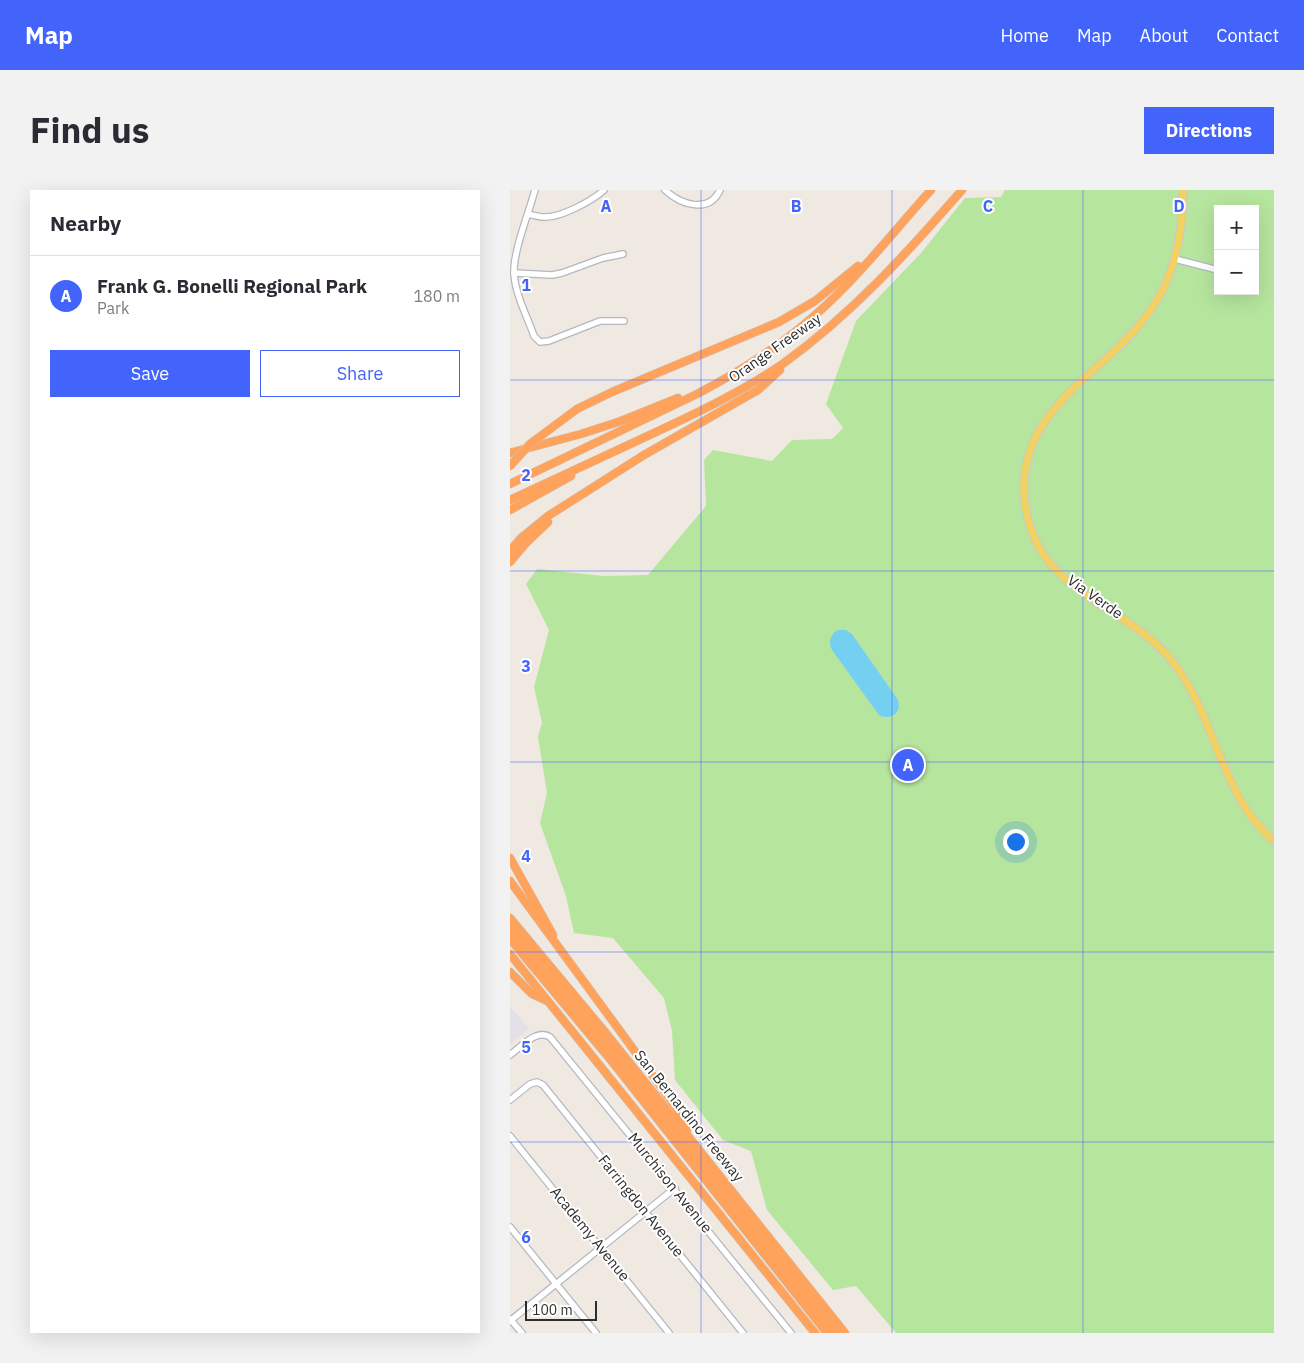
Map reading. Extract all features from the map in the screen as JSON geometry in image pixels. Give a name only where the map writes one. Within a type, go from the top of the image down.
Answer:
[{"type":"highway","name":"Orange Freeway","points":[[510,484],[697,394],[765,355],[815,316],[879,249],[931,190]]},
{"type":"highway","name":"Orange Freeway","points":[[510,500],[732,395],[775,368],[844,316],[874,288],[962,190]]},
{"type":"highway","points":[[510,466],[530,444],[577,409],[612,392],[779,322],[815,301],[879,249]]},
{"type":"highway","points":[[510,551],[521,538],[548,516],[567,506],[644,455],[758,390],[810,343]]},
{"type":"highway","points":[[510,453],[582,434],[621,421],[678,398],[697,394]]},
{"type":"highway","points":[[510,510],[614,452]]},
{"type":"highway","points":[[510,562],[537,532],[567,506]]},
{"type":"highway","points":[[510,858],[560,948]]},
{"type":"highway","points":[[510,881],[675,1106],[695,1145]]},
{"type":"highway","name":"San Bernardino Freeway","points":[[510,918],[564,982],[845,1333]]},
{"type":"highway","points":[[510,929],[581,1012],[835,1333]]},
{"type":"highway","points":[[510,939],[610,1059],[827,1333]]},
{"type":"highway","points":[[510,954],[815,1333]]},
{"type":"highway","points":[[510,972],[532,994],[549,1002]]},
{"type":"main road","name":"Via Verde","points":[[1183,190],[1181,230],[1175,259],[1163,292],[1129,337],[1072,389],[1040,428],[1031,448],[1025,470],[1024,485],[1027,512],[1034,536],[1043,553],[1059,571],[1079,589],[1136,626],[1176,666],[1202,711],[1230,780],[1243,805],[1258,826],[1274,840]]},
{"type":"street","points":[[535,190],[515,262],[514,273],[516,286],[534,336],[540,342],[549,341],[600,321],[624,321]]},
{"type":"street","points":[[528,214],[543,218],[556,216],[594,198],[604,190]]},
{"type":"street","points":[[665,190],[689,204],[702,205],[714,200],[720,190]]},
{"type":"street","points":[[514,273],[552,275],[603,258],[623,254]]},
{"type":"street","points":[[1175,259],[1214,269]]},
{"type":"street","name":"Murchison Avenue","points":[[510,1055],[537,1035],[546,1035],[553,1040],[791,1333]]},
{"type":"street","name":"Farringdon Avenue","points":[[510,1100],[530,1084],[537,1082],[543,1085],[742,1333]]},
{"type":"street","name":"Academy Avenue","points":[[510,1136],[669,1333]]},
{"type":"street","points":[[522,1333],[510,1320],[675,1188]]},
{"type":"street","points":[[510,1227],[596,1333]]},
{"type":"shaded area","points":[[510,1006],[529,1029],[510,1044]]},
{"type":"green space","points":[[1005,190],[1274,190],[1274,1333],[896,1333],[856,1286],[833,1290],[767,1210],[751,1151],[723,1140],[675,1080],[672,1031],[664,998],[613,938],[574,933],[566,896],[540,823],[547,793],[538,737],[542,723],[534,687],[549,630],[526,584],[537,569],[604,576],[648,575],[706,506],[704,460],[713,450],[772,461],[792,440],[832,439],[843,428],[826,404],[856,321],[921,253],[965,198],[1001,197]]},
{"type":"water","points":[[837,630],[846,630],[852,634],[898,700],[898,709],[894,715],[883,717],[879,715],[832,650],[830,639]]},
{"type":"place","name":"Frank G. Bonelli Regional Park","points":[[908,765]]}]
